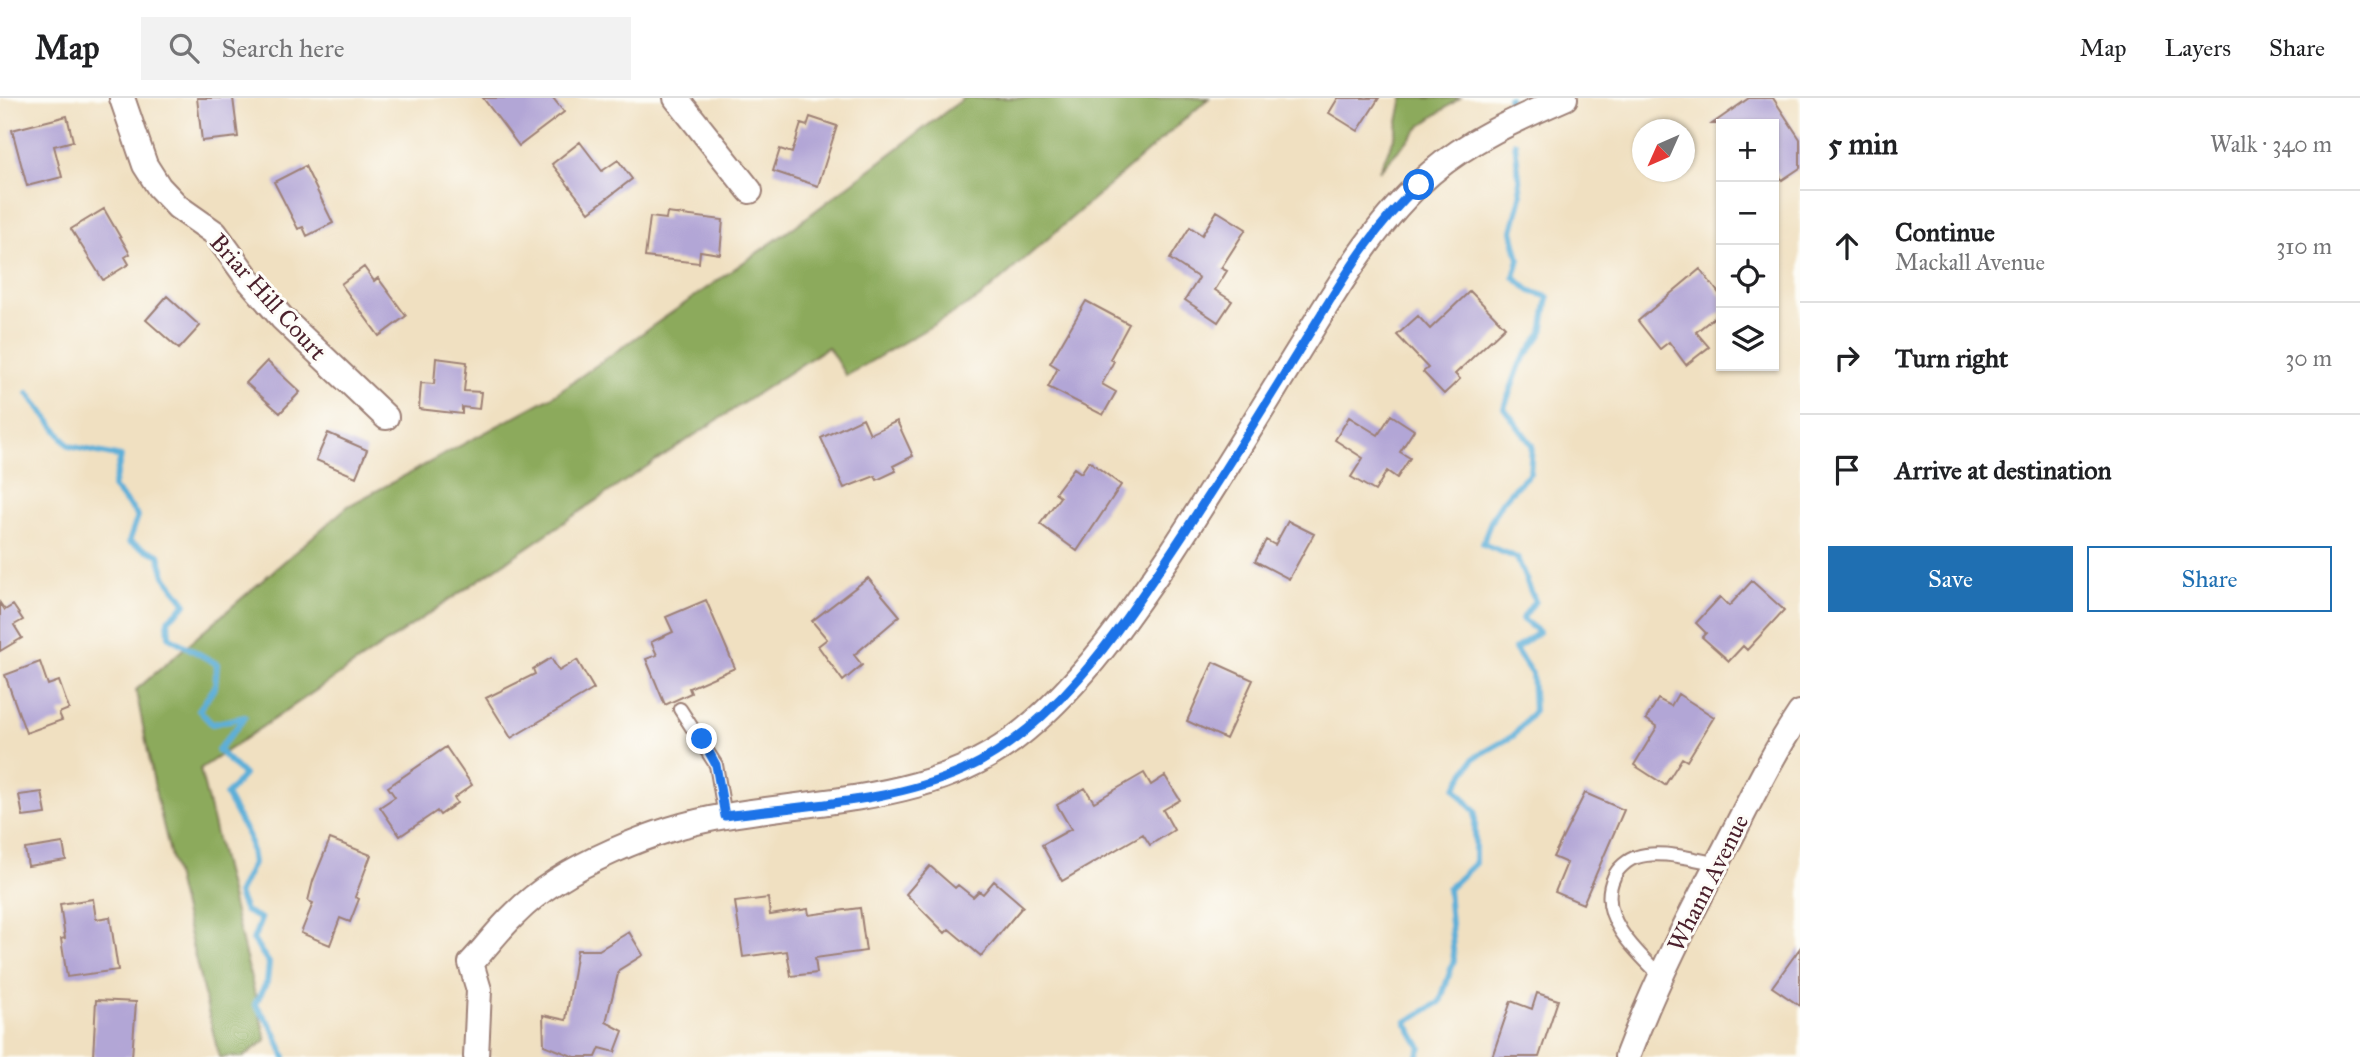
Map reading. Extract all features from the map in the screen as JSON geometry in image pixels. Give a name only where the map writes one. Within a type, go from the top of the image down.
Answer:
[{"type":"street","name":"Briar Hill Court","points":[[122,98],[145,165],[159,187],[178,207],[215,233],[248,280],[282,318],[386,417]]},
{"type":"street","points":[[676,98],[750,191]]},
{"type":"street","points":[[475,1057],[479,990],[471,963],[517,912],[592,862],[635,842],[681,826],[725,816],[892,792],[929,782],[985,758],[1027,728],[1085,670],[1119,630],[1210,493],[1341,282],[1404,199],[1433,172],[1468,146],[1565,98]]},
{"type":"street","name":"Whann Avenue","points":[[1627,1057],[1661,976],[1717,863],[1756,786],[1800,713]]},
{"type":"lane","points":[[680,709],[716,765],[725,816]]},
{"type":"lane","points":[[1661,976],[1629,944],[1614,918],[1607,891],[1617,870],[1637,857],[1669,856],[1717,863]]},
{"type":"green space","points":[[964,98],[1209,98],[981,297],[846,376],[828,347],[200,769],[266,1040],[243,1057],[219,1057],[157,799],[136,690],[348,506],[551,397],[794,227]]},
{"type":"green space","points":[[1403,98],[1460,98],[1422,125],[1379,171],[1395,136]]},
{"type":"building","points":[[197,98],[233,98],[238,137],[202,141]]},
{"type":"building","points":[[483,98],[553,98],[564,112],[519,146]]},
{"type":"building","points":[[1338,98],[1379,98],[1358,131],[1329,113]]},
{"type":"building","points":[[1749,98],[1773,98],[1800,139],[1800,168],[1782,180],[1779,176],[1779,119],[1719,119]]},
{"type":"building","points":[[67,116],[73,141],[54,146],[62,177],[27,186],[12,130]]},
{"type":"building","points":[[810,117],[837,126],[818,186],[773,171],[780,149],[792,153],[801,124],[807,126]]},
{"type":"building","points":[[580,142],[602,171],[618,160],[632,179],[589,212],[552,164]]},
{"type":"building","points":[[305,166],[333,223],[307,236],[303,227],[298,229],[274,182]]},
{"type":"building","points":[[104,209],[130,254],[125,257],[129,264],[103,280],[71,229]]},
{"type":"building","points":[[1217,211],[1246,229],[1221,268],[1227,271],[1215,290],[1232,301],[1218,322],[1185,300],[1199,278],[1170,259],[1190,227],[1202,235]]},
{"type":"building","points":[[667,213],[723,220],[720,254],[700,251],[699,263],[645,257],[650,217],[666,219]]},
{"type":"building","points":[[364,267],[374,281],[378,278],[406,316],[379,336],[341,284]]},
{"type":"building","points":[[1700,269],[1716,290],[1716,316],[1696,332],[1709,347],[1686,365],[1669,342],[1660,349],[1638,321]]},
{"type":"building","points":[[1470,291],[1505,327],[1455,374],[1460,379],[1444,394],[1423,372],[1428,368],[1397,335],[1418,316],[1430,329]]},
{"type":"building","points":[[167,296],[200,326],[179,349],[146,320]]},
{"type":"building","points":[[1086,301],[1129,324],[1110,359],[1114,361],[1102,384],[1116,392],[1103,415],[1048,387],[1058,368],[1050,363]]},
{"type":"building","points":[[436,358],[467,362],[464,391],[481,392],[479,409],[462,407],[462,414],[419,409],[421,383],[434,384]]},
{"type":"building","points":[[267,361],[300,392],[280,413],[246,383]]},
{"type":"building","points":[[1391,415],[1414,430],[1400,452],[1410,458],[1397,478],[1387,471],[1375,491],[1351,477],[1363,458],[1335,440],[1349,417],[1378,435]]},
{"type":"building","points":[[863,418],[870,434],[897,421],[913,456],[893,466],[896,471],[877,480],[875,476],[844,488],[821,438]]},
{"type":"building","points":[[328,433],[367,450],[356,477],[316,460]]},
{"type":"building","points":[[1089,461],[1121,485],[1077,551],[1040,524],[1060,497],[1055,493],[1074,468],[1081,473]]},
{"type":"building","points":[[1288,521],[1314,534],[1289,579],[1255,561],[1266,540],[1275,545]]},
{"type":"building","points":[[868,578],[900,616],[854,655],[862,665],[843,681],[818,646],[827,639],[812,621]]},
{"type":"building","points":[[1752,581],[1784,610],[1747,650],[1743,646],[1729,661],[1702,637],[1706,633],[1696,623],[1720,597],[1729,606]]},
{"type":"building","points":[[706,600],[735,668],[689,688],[691,693],[665,705],[646,659],[657,655],[651,642],[673,632],[666,617]]},
{"type":"building","points":[[0,603],[5,610],[13,605],[23,620],[14,625],[22,638],[0,651]]},
{"type":"building","points":[[551,658],[559,671],[577,660],[594,689],[511,738],[486,698],[535,674],[533,669]]},
{"type":"building","points":[[40,662],[48,685],[59,681],[69,709],[59,713],[62,720],[26,733],[5,675]]},
{"type":"building","points":[[1213,662],[1253,680],[1226,739],[1187,721]]},
{"type":"building","points":[[1678,694],[1714,717],[1687,761],[1682,758],[1665,785],[1634,765],[1657,727],[1646,719],[1658,699],[1671,706]]},
{"type":"building","points":[[446,747],[472,785],[454,798],[457,803],[440,815],[437,811],[400,836],[380,807],[395,797],[388,787]]},
{"type":"building","points":[[1144,773],[1151,785],[1165,776],[1180,800],[1163,810],[1174,830],[1150,845],[1143,834],[1062,881],[1042,845],[1071,829],[1057,805],[1085,788],[1094,802]]},
{"type":"building","points":[[42,792],[46,814],[23,817],[19,795]]},
{"type":"building","points":[[1585,793],[1624,810],[1583,904],[1555,892],[1567,863],[1553,857]]},
{"type":"building","points":[[330,839],[371,855],[355,897],[359,899],[350,922],[340,918],[330,945],[301,933],[313,903],[308,901],[313,881]]},
{"type":"building","points":[[63,843],[66,860],[28,866],[25,849]]},
{"type":"building","points":[[930,866],[955,888],[958,885],[973,897],[979,891],[983,894],[994,881],[1023,906],[981,956],[949,929],[945,933],[906,894]]},
{"type":"building","points":[[768,898],[770,915],[808,909],[809,915],[860,908],[866,951],[815,958],[817,973],[791,976],[787,951],[743,957],[735,902]]},
{"type":"building","points":[[93,899],[96,919],[110,917],[118,970],[67,977],[61,939],[65,938],[60,904]]},
{"type":"building","points":[[629,932],[643,955],[619,970],[606,1022],[623,1031],[615,1052],[600,1048],[596,1057],[575,1057],[544,1045],[543,1015],[566,1020],[577,950],[599,950]]},
{"type":"building","points":[[1800,948],[1800,1006],[1772,987]]},
{"type":"building","points":[[1537,993],[1558,1000],[1539,1057],[1492,1057],[1511,1001],[1532,1009]]},
{"type":"building","points":[[96,1000],[136,1002],[132,1057],[93,1057]]},
{"type":"waterway","points":[[1417,1057],[1421,1048],[1406,1022],[1440,1002],[1454,960],[1448,889],[1475,863],[1475,812],[1455,788],[1474,758],[1513,736],[1534,711],[1532,674],[1515,649],[1539,632],[1522,619],[1535,601],[1517,558],[1483,544],[1500,504],[1530,473],[1532,445],[1504,408],[1520,364],[1542,333],[1548,297],[1530,291],[1514,277],[1519,259],[1512,231],[1521,196],[1515,143]]},
{"type":"waterway","points":[[28,393],[69,446],[121,457],[113,487],[138,516],[129,542],[159,555],[165,576],[186,604],[168,620],[169,637],[217,664],[215,687],[199,710],[212,724],[245,717],[218,750],[244,775],[226,795],[249,837],[253,863],[238,894],[245,911],[261,919],[253,940],[269,963],[267,982],[255,1004],[272,1027],[285,1057]]},
{"type":"route","points":[[702,739],[716,765],[725,816],[892,792],[963,770],[997,752],[1027,728],[1085,670],[1119,630],[1210,493],[1341,282],[1379,229],[1419,185]]}]
